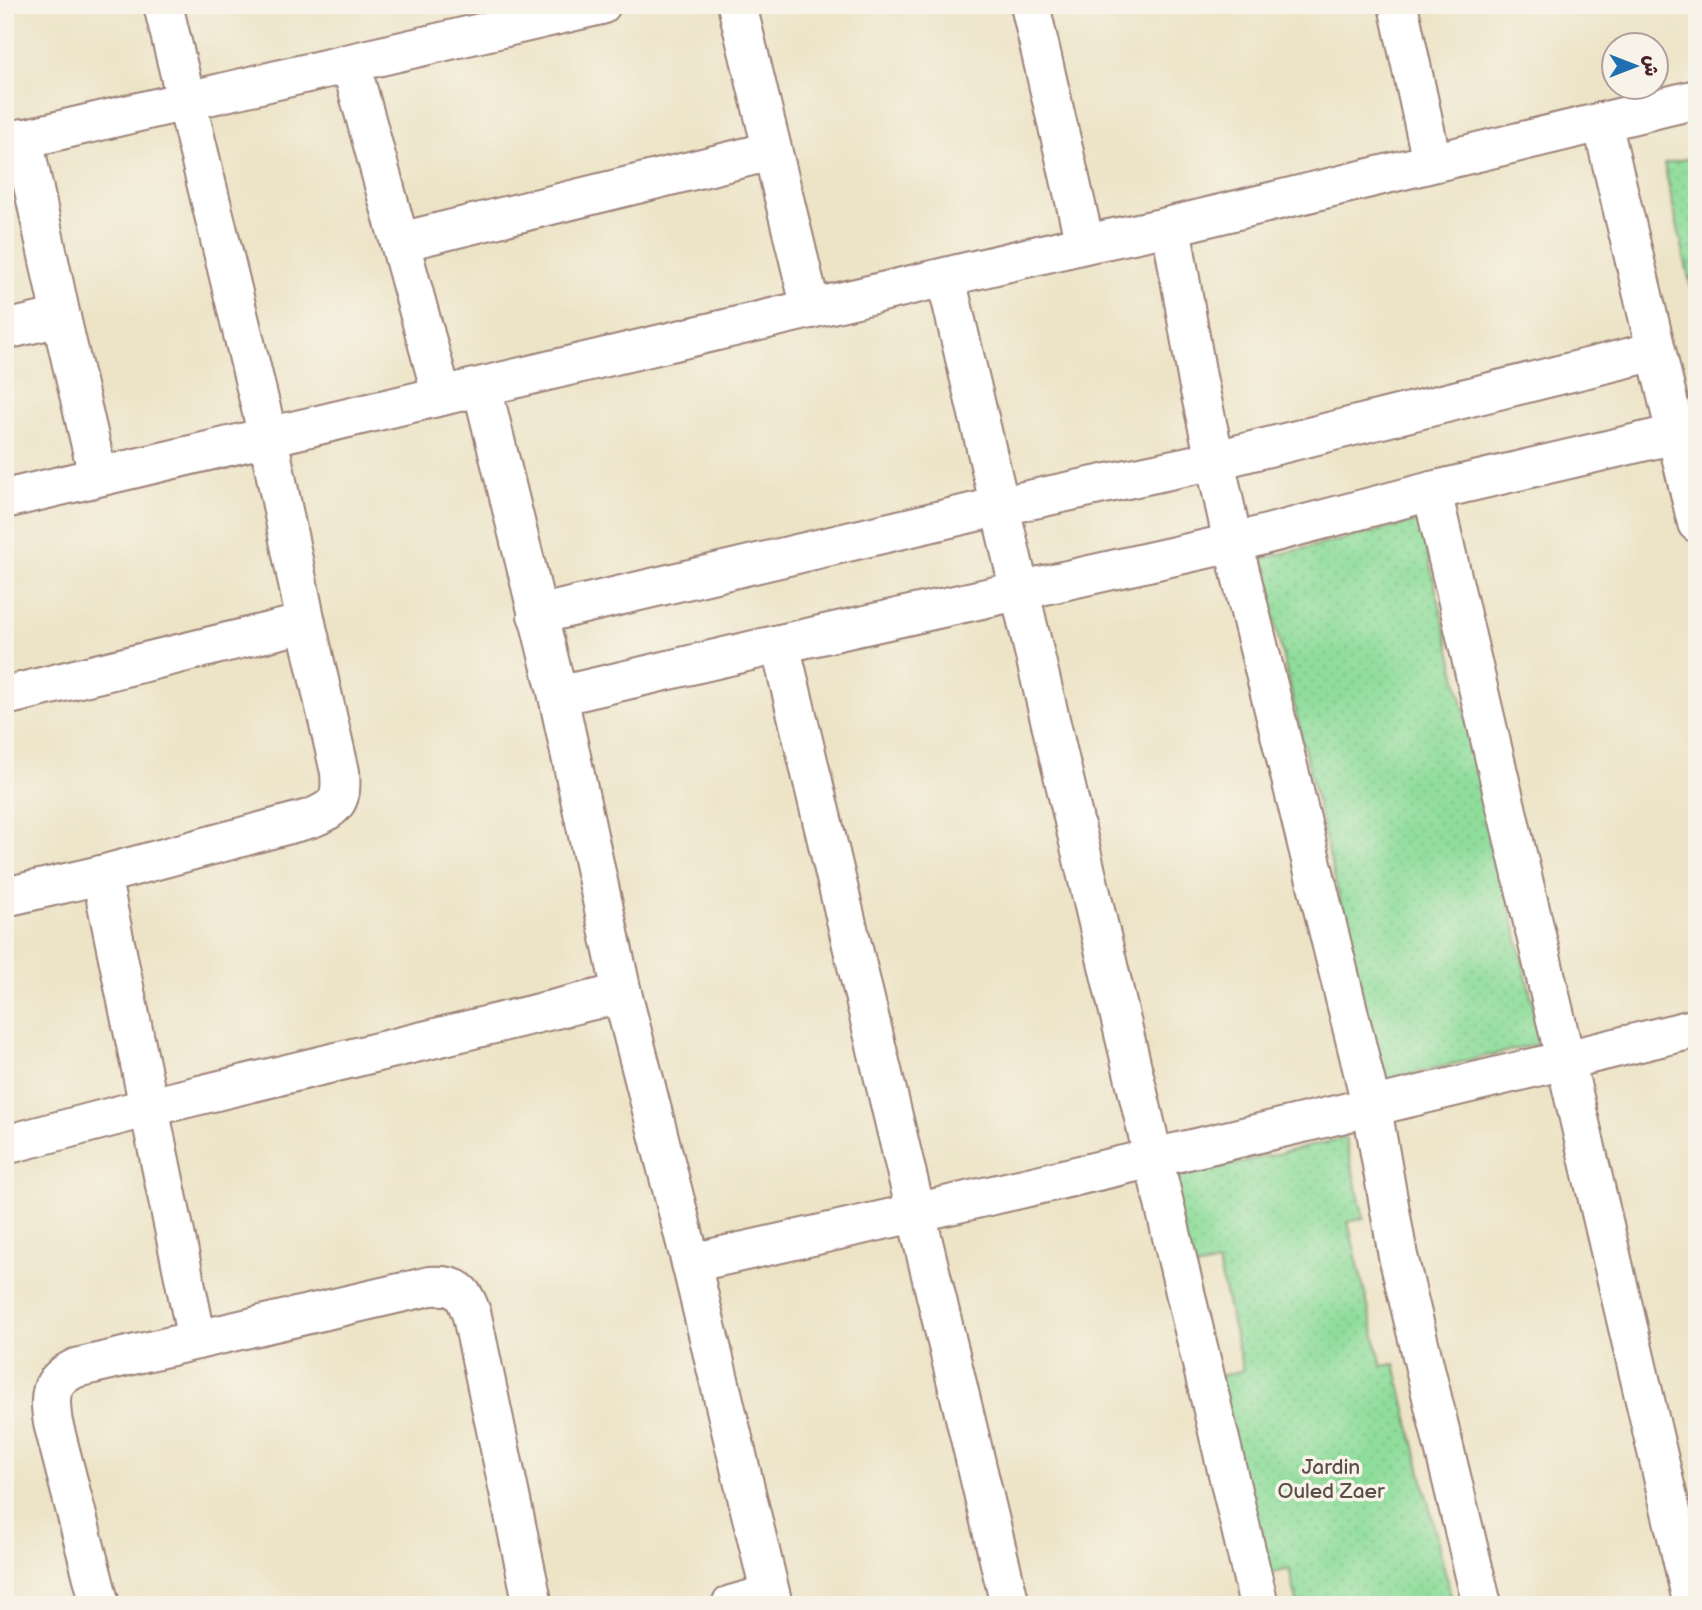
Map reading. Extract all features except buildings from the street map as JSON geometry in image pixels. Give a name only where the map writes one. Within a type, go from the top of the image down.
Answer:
[{"type":"street","points":[[5,897],[101,875],[312,818],[337,804],[341,789],[340,772],[268,437],[163,5]]},
{"type":"street","points":[[98,477],[61,317],[14,140],[351,65],[601,5]]},
{"type":"street","points":[[737,5],[811,309]]},
{"type":"street","points":[[1030,5],[1085,244]]},
{"type":"street","points":[[1398,5],[1432,162]]},
{"type":"street","points":[[351,65],[442,396]]},
{"type":"street","points":[[5,499],[1171,226],[1697,99]]},
{"type":"street","points":[[1602,122],[1697,523]]},
{"type":"street","points":[[401,242],[772,151]]},
{"type":"street","points":[[1171,226],[1197,377],[1233,543],[1372,1108],[1398,1256],[1482,1605]]},
{"type":"street","points":[[946,278],[1022,590],[1152,1157],[1259,1605]]},
{"type":"street","points":[[5,330],[61,317]]},
{"type":"street","points":[[537,615],[1002,506],[1216,460],[1656,351]]},
{"type":"street","points":[[482,387],[558,696],[622,993],[691,1263],[772,1600],[731,1605]]},
{"type":"street","points":[[558,696],[1233,543],[1432,491],[1676,434]]},
{"type":"street","points":[[1432,491],[1693,1605]]},
{"type":"street","points":[[5,696],[306,623]]},
{"type":"street","points":[[780,644],[1010,1605]]},
{"type":"street","points":[[101,875],[197,1340]]},
{"type":"street","points":[[5,1145],[150,1107],[622,993]]},
{"type":"street","points":[[691,1263],[1372,1108],[1697,1028]]},
{"type":"street","points":[[100,1605],[53,1423],[50,1400],[55,1383],[64,1374],[76,1368],[444,1284],[457,1289],[467,1298],[472,1316],[533,1605]]},
{"type":"green space","points":[[1697,156],[1697,315],[1664,164]]},
{"type":"green space","points":[[1420,521],[1542,1043],[1382,1081],[1260,559]]},
{"type":"green space","name":"Jardin Ouled Zaer","points":[[1345,1138],[1364,1218],[1348,1222],[1382,1366],[1395,1364],[1453,1605],[1298,1605],[1289,1569],[1263,1575],[1217,1377],[1243,1370],[1218,1263],[1191,1269],[1170,1179]]}]
